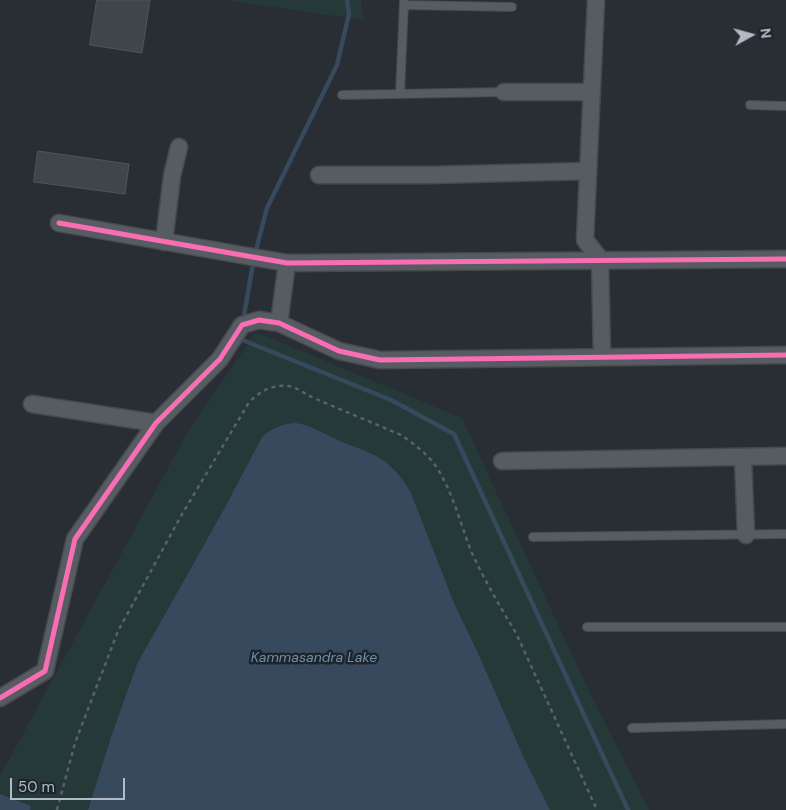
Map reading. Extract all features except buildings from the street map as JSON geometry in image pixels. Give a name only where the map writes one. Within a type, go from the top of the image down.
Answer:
[{"type":"street","points":[[596,0],[585,240],[600,260],[602,357]]},
{"type":"street","points":[[504,92],[592,92]]},
{"type":"street","points":[[164,242],[172,176],[179,147]]},
{"type":"street","points":[[319,175],[421,175],[588,171]]},
{"type":"street","points":[[59,223],[287,263],[786,259]]},
{"type":"street","points":[[279,323],[287,263]]},
{"type":"street","points":[[0,698],[45,671],[75,539],[156,423],[220,358],[242,325],[259,320],[279,323],[339,351],[380,360],[786,355]]},
{"type":"street","points":[[32,404],[156,423]]},
{"type":"street","points":[[502,461],[786,456]]},
{"type":"street","points":[[743,457],[746,535]]},
{"type":"lane","points":[[400,94],[404,3],[512,7]]},
{"type":"lane","points":[[342,95],[504,92]]},
{"type":"lane","points":[[750,105],[786,106]]},
{"type":"lane","points":[[533,537],[786,534]]},
{"type":"lane","points":[[587,627],[786,627]]},
{"type":"lane","points":[[632,728],[786,724]]},
{"type":"path","points":[[57,810],[75,743],[118,631],[181,516],[248,404],[262,391],[278,386],[295,388],[401,435],[425,453],[434,464],[450,492],[473,553],[500,607],[516,633],[597,810]]},
{"type":"shaded area","points":[[225,0],[361,0],[363,20]]},
{"type":"shaded area","points":[[256,332],[462,418],[588,689],[649,810],[550,810],[524,758],[454,603],[411,493],[399,474],[382,459],[313,427],[262,437],[223,511],[137,664],[88,810],[0,810],[0,776],[187,433]]},
{"type":"water","name":"Kammasandra Lake","points":[[295,423],[312,427],[377,456],[394,469],[407,486],[454,603],[524,758],[550,810],[88,810],[137,664],[223,511],[262,437],[277,427]]},
{"type":"water","points":[[0,794],[31,806],[30,810],[0,810]]},
{"type":"waterway","points":[[243,321],[254,258],[267,208],[337,65],[349,14],[347,0]]},
{"type":"waterway","points":[[241,336],[240,339],[391,400],[454,434],[628,810]]},
{"type":"cycle path","points":[[59,223],[287,263],[786,259]]},
{"type":"cycle path","points":[[0,698],[45,671],[75,539],[156,423],[220,359],[242,325],[259,320],[279,323],[339,351],[380,360],[786,355]]}]
